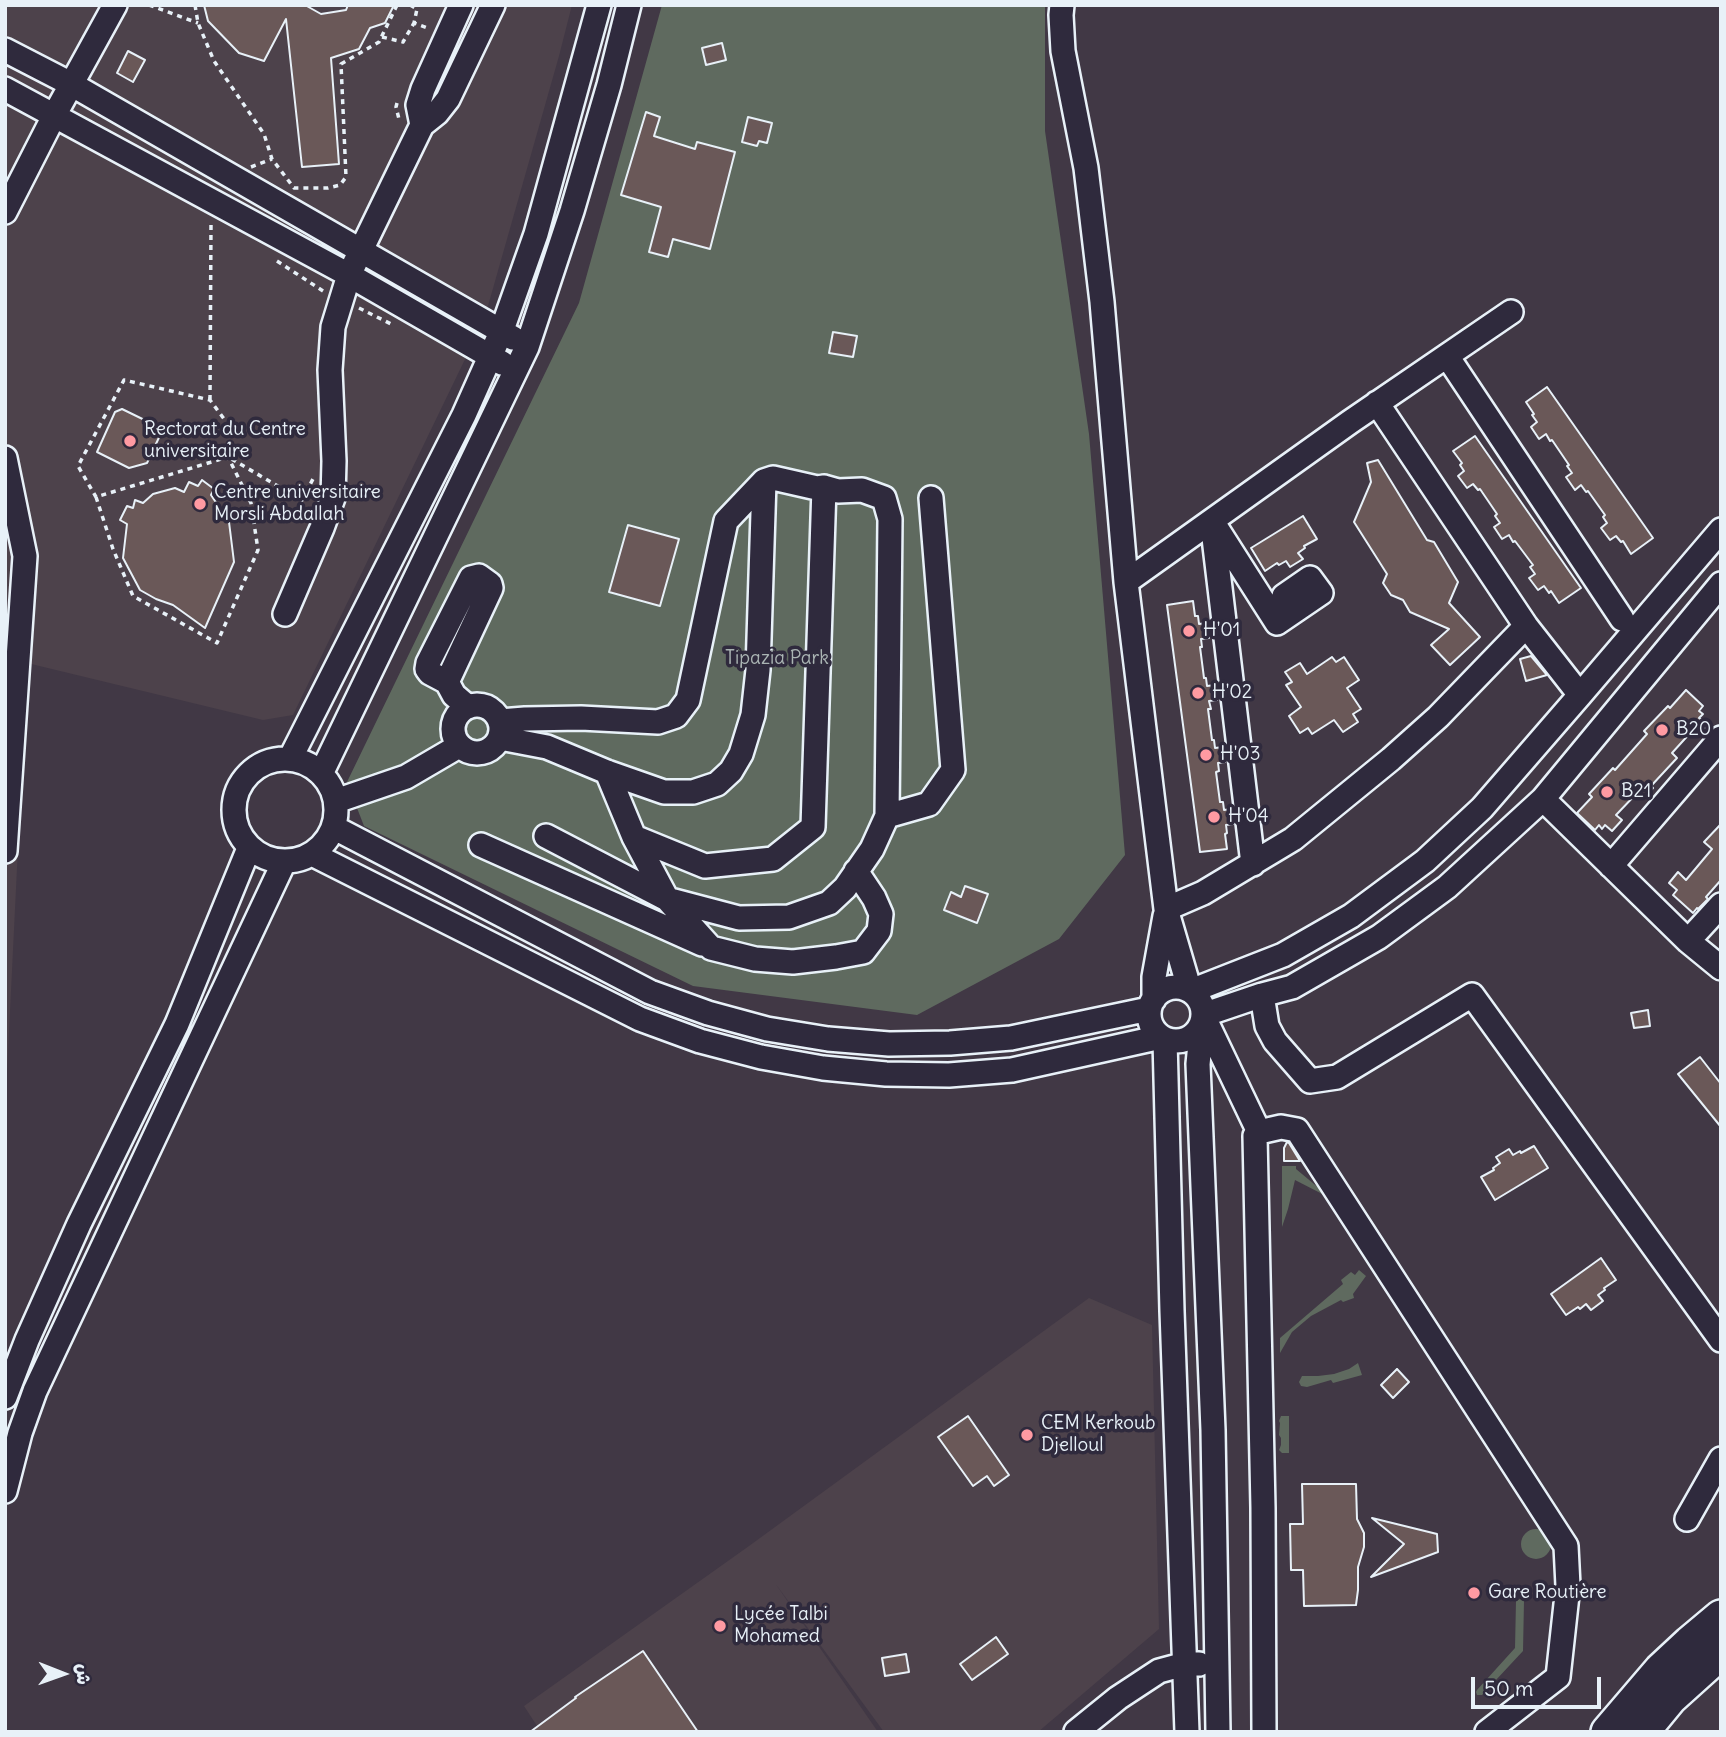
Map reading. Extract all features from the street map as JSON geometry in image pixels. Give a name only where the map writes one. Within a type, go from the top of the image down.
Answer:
[{"type":"highway","points":[[1608,1732],[1661,1670],[1721,1617]]},
{"type":"highway","points":[[1642,1732],[1670,1698],[1721,1652]]},
{"type":"street","points":[[5,212],[115,5]]},
{"type":"street","points":[[285,614],[333,498],[330,370],[333,327],[349,275],[411,124],[422,89],[461,5]]},
{"type":"street","points":[[411,124],[437,113],[448,99],[493,5]]},
{"type":"street","points":[[290,759],[457,427],[502,330],[537,234],[599,5]]},
{"type":"street","points":[[321,774],[527,347],[572,211],[629,5]]},
{"type":"street","points":[[1062,5],[1063,51],[1086,167],[1102,302],[1126,582],[1166,909],[1191,991],[1202,1006],[1198,1063],[1213,1430],[1218,1732]]},
{"type":"street","points":[[5,50],[71,84],[502,330],[527,347]]},
{"type":"street","points":[[5,89],[349,275],[515,371]]},
{"type":"street","points":[[1126,582],[1244,498],[1251,509],[1344,444],[1335,432],[1511,312]]},
{"type":"street","points":[[1447,356],[1622,619]]},
{"type":"street","points":[[1377,403],[1526,626],[1580,695]]},
{"type":"street","points":[[5,458],[25,556],[5,851]]},
{"type":"street","points":[[500,729],[524,719],[581,718],[658,722],[676,716],[688,700],[726,521],[764,481],[773,478],[838,491],[862,490],[884,498],[890,519],[887,816],[872,849],[845,888],[829,903],[789,917],[739,918],[667,899],[546,836]]},
{"type":"street","points":[[500,729],[664,792],[692,792],[717,784],[731,771],[741,754],[753,715],[758,670],[764,481]]},
{"type":"street","points":[[634,837],[705,866],[774,859],[813,827],[824,487]]},
{"type":"street","points":[[887,816],[929,804],[953,770],[931,498]]},
{"type":"street","points":[[1212,522],[1277,622],[1294,611]]},
{"type":"street","points":[[1212,522],[1253,864]]},
{"type":"street","points":[[333,828],[650,992],[708,1013],[767,1028],[852,1041],[950,1044],[1011,1038],[1152,1004],[1166,989],[1174,987],[1191,991],[1283,955],[1351,916],[1425,861],[1482,807],[1721,530]]},
{"type":"street","points":[[1166,909],[1154,971],[1151,1025],[1163,1038],[1174,1042],[1191,1038],[1203,1020],[1262,995],[1292,986],[1380,937],[1447,887],[1543,799],[1721,584]]},
{"type":"street","points":[[1166,909],[1203,893],[1293,839],[1286,827],[1368,766],[1428,705],[1437,717],[1526,626]]},
{"type":"street","points":[[447,682],[454,695],[468,707]]},
{"type":"street","points":[[483,706],[490,709],[500,729],[496,745],[482,753],[474,753],[459,746],[455,740],[453,724],[461,711],[468,707],[483,706]]},
{"type":"street","points":[[1611,866],[1721,738]]},
{"type":"street","points":[[336,801],[406,777],[459,746]]},
{"type":"street","points":[[279,759],[290,759],[312,766],[321,774],[336,801],[336,816],[328,838],[312,854],[284,862],[267,859],[249,848],[234,820],[233,810],[238,789],[250,772],[279,759]]},
{"type":"street","points":[[607,772],[634,837],[667,899],[711,948]]},
{"type":"street","points":[[1543,799],[1688,941],[1721,968]]},
{"type":"street","points":[[481,845],[711,948],[755,959],[793,962],[863,952],[880,930],[881,914],[856,871]]},
{"type":"street","points":[[5,1397],[27,1339],[79,1224],[177,1024],[249,848]]},
{"type":"street","points":[[312,854],[640,1019],[700,1041],[761,1057],[823,1068],[886,1074],[949,1075],[1012,1070],[1163,1038]]},
{"type":"street","points":[[5,1491],[34,1391],[284,862]]},
{"type":"street","points":[[1688,941],[1721,905]]},
{"type":"street","points":[[1262,995],[1268,1026],[1275,1041],[1310,1081],[1337,1077],[1472,995],[1721,1340]]},
{"type":"street","points":[[1203,1020],[1259,1132]]},
{"type":"street","points":[[1163,1038],[1186,1732]]},
{"type":"street","points":[[1264,1732],[1263,1508],[1255,1136],[1259,1132],[1281,1126],[1297,1130],[1566,1546],[1568,1586],[1558,1677],[1487,1732]]},
{"type":"street","points":[[1687,1519],[1721,1459]]},
{"type":"street","points":[[1076,1732],[1118,1698],[1159,1671],[1185,1664],[1218,1662]]},
{"type":"path","points":[[149,5],[198,23]]},
{"type":"path","points":[[195,5],[198,23],[214,61],[264,134],[272,159],[294,188],[328,188],[340,185],[346,177],[341,64],[379,42],[397,5]]},
{"type":"path","points":[[382,37],[403,42],[414,23],[417,9],[410,5]]},
{"type":"path","points":[[414,23],[430,30]]},
{"type":"path","points":[[400,96],[396,107],[411,124]]},
{"type":"path","points":[[210,400],[124,380],[78,466],[96,497],[113,549],[133,596],[217,643],[258,550],[251,503],[228,457],[230,426],[210,400],[211,224],[222,230]]},
{"type":"path","points":[[275,259],[326,293]]},
{"type":"path","points":[[353,305],[400,328]]},
{"type":"path","points":[[96,497],[228,457],[302,500],[318,468]]},
{"type":"shaded area","name":"Centre universitaire Morsli Abdallah","points":[[5,5],[572,5],[484,320],[293,715],[263,720],[27,663],[5,1114]]},
{"type":"shaded area","name":"CEM Kerkoub Djelloul","points":[[1089,1298],[1152,1325],[1159,1629],[1038,1732],[884,1732],[775,1583],[878,1732],[541,1732],[524,1706]]},
{"type":"green space","name":"Tipazia Park","points":[[662,5],[1045,5],[1045,131],[1089,434],[1125,855],[1059,939],[917,1015],[693,986],[364,826],[347,782],[579,303]]},
{"type":"green space","points":[[1282,1166],[1296,1166],[1296,1169],[1332,1199],[1295,1180],[1282,1227]]},
{"type":"green space","points":[[1359,1270],[1366,1276],[1353,1294],[1354,1298],[1343,1302],[1341,1300],[1311,1316],[1292,1332],[1280,1353],[1280,1338],[1343,1284],[1341,1280],[1351,1272],[1355,1275]]},
{"type":"green space","points":[[1358,1363],[1362,1375],[1307,1387],[1301,1386],[1299,1382],[1302,1376],[1334,1374]]},
{"type":"green space","points":[[1281,1416],[1289,1416],[1289,1453],[1279,1450]]},
{"type":"green space","points":[[1536,1529],[1542,1530],[1550,1538],[1550,1550],[1542,1558],[1536,1559],[1530,1558],[1522,1550],[1521,1544],[1522,1538],[1530,1530]]},
{"type":"green space","points":[[1516,1601],[1524,1601],[1523,1651],[1482,1695],[1477,1695],[1477,1690],[1515,1648]]},
{"type":"building","points":[[204,5],[305,5],[321,14],[346,10],[348,5],[394,5],[385,23],[370,28],[359,49],[331,58],[339,164],[302,167],[286,19],[264,61],[239,53],[208,21]]},
{"type":"building","points":[[722,43],[726,60],[706,65],[702,48]]},
{"type":"building","points":[[128,51],[145,60],[133,82],[117,73]]},
{"type":"building","points":[[646,112],[660,117],[654,136],[695,149],[697,142],[735,152],[710,249],[673,239],[668,257],[649,252],[661,207],[621,195]]},
{"type":"building","points":[[748,117],[772,123],[767,143],[759,141],[757,146],[742,142]]},
{"type":"building","points":[[833,332],[857,336],[853,357],[829,353]]},
{"type":"building","points":[[1547,387],[1653,538],[1631,554],[1623,541],[1616,536],[1610,540],[1601,528],[1607,523],[1603,517],[1605,515],[1581,485],[1575,490],[1566,477],[1572,473],[1567,466],[1569,465],[1552,440],[1550,441],[1546,434],[1539,439],[1531,427],[1537,422],[1526,402]]},
{"type":"building","name":"Rectorat du Centre universitaire","points":[[122,409],[163,429],[147,463],[129,468],[97,452],[115,412]]},
{"type":"building","points":[[1475,436],[1581,588],[1559,603],[1551,591],[1549,593],[1544,586],[1538,590],[1529,578],[1535,574],[1530,567],[1533,565],[1509,535],[1502,539],[1494,527],[1500,523],[1495,516],[1497,514],[1480,489],[1473,484],[1467,488],[1458,476],[1464,471],[1460,465],[1462,463],[1453,451]]},
{"type":"building","points":[[1378,460],[1427,540],[1434,542],[1458,582],[1449,603],[1480,637],[1450,665],[1431,645],[1449,629],[1410,612],[1403,600],[1391,595],[1383,583],[1387,574],[1354,522],[1371,482],[1367,463]]},
{"type":"building","points":[[202,480],[214,489],[211,495],[229,522],[234,562],[205,628],[173,605],[140,590],[123,558],[127,524],[120,520],[127,506],[133,508],[135,500],[143,503],[153,494],[175,488],[184,492],[189,482],[198,486]]},
{"type":"building","points":[[1303,516],[1317,539],[1304,546],[1298,553],[1303,559],[1290,567],[1286,561],[1265,571],[1251,548]]},
{"type":"building","points":[[628,525],[679,539],[660,606],[609,592]]},
{"type":"building","points":[[1193,601],[1195,616],[1198,616],[1199,624],[1206,623],[1209,638],[1201,639],[1200,647],[1204,678],[1207,686],[1215,685],[1217,700],[1209,701],[1211,709],[1208,709],[1212,740],[1215,748],[1223,747],[1225,762],[1218,763],[1219,771],[1216,772],[1220,802],[1223,802],[1224,810],[1231,809],[1233,824],[1226,825],[1227,849],[1200,852],[1167,605]]},
{"type":"building","points":[[1531,656],[1547,675],[1526,681],[1520,659]]},
{"type":"building","points":[[1332,657],[1336,662],[1344,657],[1359,680],[1347,688],[1361,709],[1353,714],[1358,722],[1343,732],[1334,720],[1312,734],[1308,728],[1300,733],[1289,716],[1301,707],[1286,685],[1292,682],[1285,672],[1300,663],[1307,674]]},
{"type":"building","points":[[1686,690],[1703,706],[1699,711],[1703,714],[1699,718],[1708,725],[1698,736],[1692,731],[1672,753],[1677,758],[1651,786],[1653,788],[1643,799],[1637,793],[1616,815],[1622,820],[1612,831],[1605,825],[1602,829],[1599,825],[1595,830],[1577,813],[1592,797],[1589,794],[1647,734],[1644,731]]},
{"type":"building","points":[[1721,824],[1721,880],[1706,897],[1708,899],[1693,913],[1673,895],[1677,890],[1669,883],[1678,872],[1686,880],[1712,849],[1704,842]]},
{"type":"building","points":[[965,886],[988,894],[977,923],[944,910],[951,892],[961,897]]},
{"type":"building","points":[[1648,1010],[1650,1026],[1634,1028],[1631,1013]]},
{"type":"building","points":[[1700,1057],[1721,1084],[1721,1127],[1678,1074]]},
{"type":"building","points":[[1287,1142],[1289,1143],[1300,1161],[1284,1161]]},
{"type":"building","points":[[1534,1146],[1548,1168],[1495,1200],[1481,1177],[1494,1170],[1500,1163],[1496,1157],[1509,1149],[1513,1155]]},
{"type":"building","points":[[1601,1258],[1616,1280],[1598,1295],[1603,1301],[1591,1310],[1586,1304],[1566,1315],[1551,1294]]},
{"type":"building","points":[[1397,1369],[1409,1382],[1393,1398],[1381,1385]]},
{"type":"building","points":[[968,1416],[1009,1475],[994,1486],[987,1476],[973,1486],[938,1437]]},
{"type":"building","points":[[1302,1484],[1356,1484],[1357,1519],[1364,1533],[1364,1547],[1358,1567],[1356,1605],[1304,1606],[1303,1570],[1291,1570],[1290,1524],[1303,1524]]},
{"type":"building","points":[[1372,1518],[1437,1534],[1438,1552],[1371,1577],[1404,1544]]},
{"type":"building","points":[[996,1637],[1008,1654],[972,1680],[960,1664]]},
{"type":"building","points":[[643,1651],[698,1732],[530,1732],[575,1697]]},
{"type":"building","points":[[906,1654],[909,1672],[885,1676],[882,1658]]},
{"type":"place","name":"Rectorat du Centre universitaire","points":[[130,441]]},
{"type":"place","name":"Centre universitaire Morsli Abdallah","points":[[200,504]]},
{"type":"place","name":"H'01","points":[[1189,631]]},
{"type":"place","name":"H'02","points":[[1198,693]]},
{"type":"place","name":"B20","points":[[1662,730]]},
{"type":"place","name":"H'03","points":[[1206,755]]},
{"type":"place","name":"B21","points":[[1607,792]]},
{"type":"place","name":"H'04","points":[[1214,817]]},
{"type":"place","name":"CEM Kerkoub Djelloul","points":[[1027,1435]]},
{"type":"place","name":"Gare Routière","points":[[1474,1593]]},
{"type":"place","name":"Lycée Talbi Mohamed","points":[[720,1626]]}]
